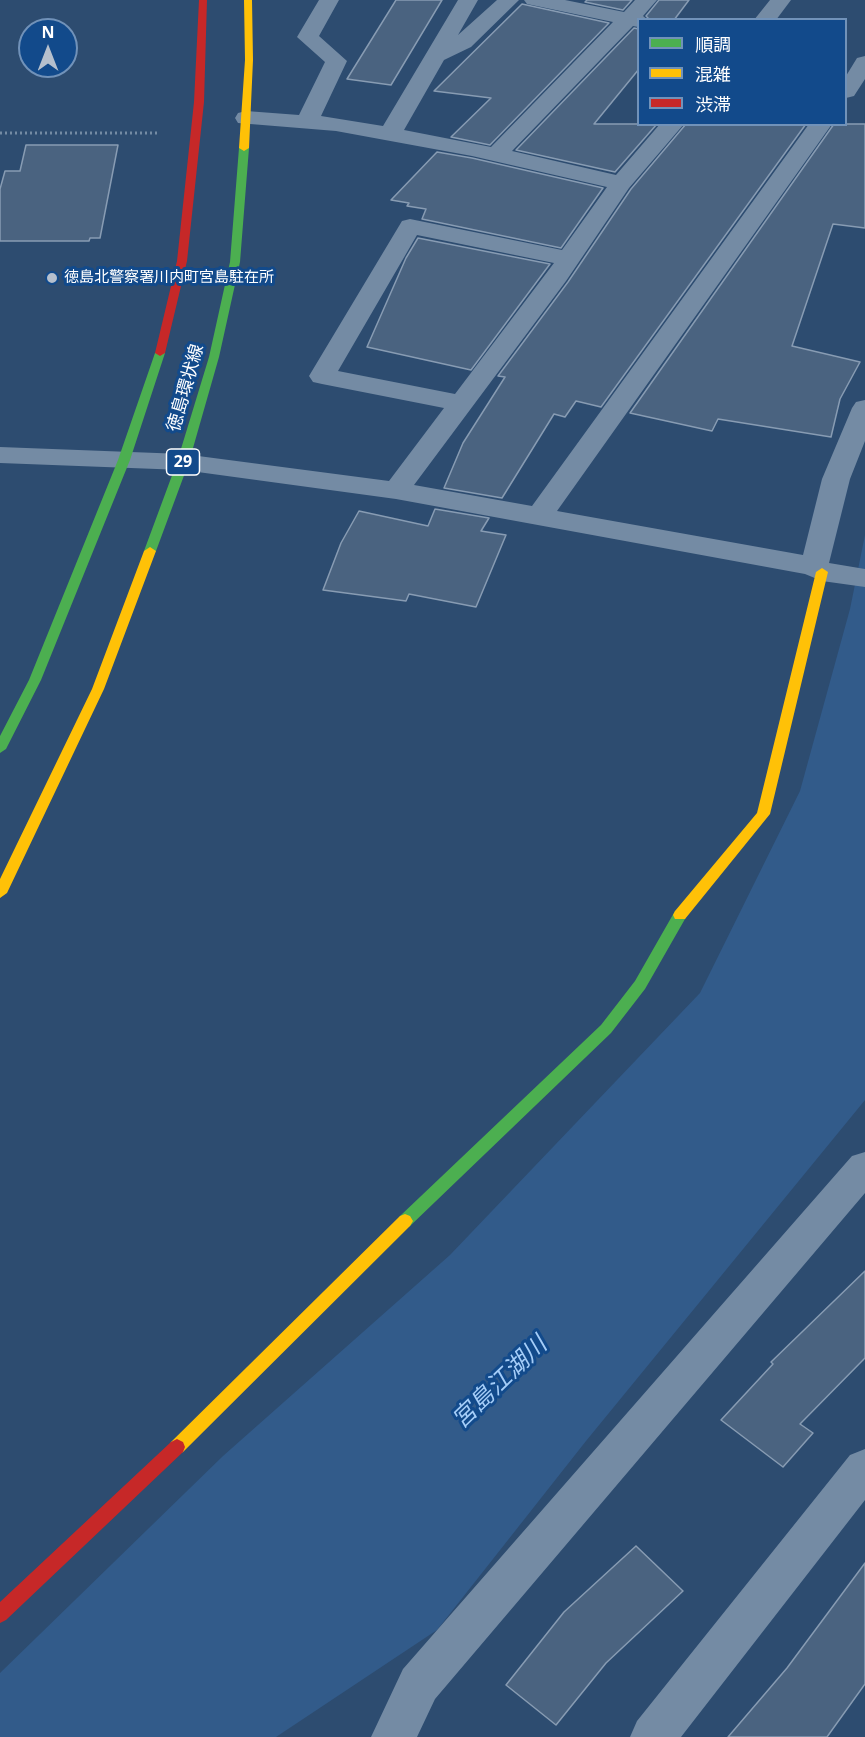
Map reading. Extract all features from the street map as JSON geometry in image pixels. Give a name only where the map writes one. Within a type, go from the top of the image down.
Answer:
[{"type":"main road","name":"徳島環状線","points":[[0,749],[35,680],[124,460],[159,355],[182,261],[202,61],[203,0]]},
{"type":"main road","name":"徳島環状線","points":[[0,893],[98,689],[183,462],[214,357],[235,262],[249,60],[248,0]]},
{"type":"main road","points":[[0,1614],[139,1484],[423,1203],[606,1029],[640,986],[683,910],[764,814],[837,572]]},
{"type":"street","points":[[307,122],[336,61],[308,37],[329,0]]},
{"type":"street","points":[[390,134],[468,0]]},
{"type":"street","points":[[432,62],[463,42],[509,0]]},
{"type":"street","points":[[534,0],[634,20]]},
{"type":"street","points":[[496,155],[634,20],[647,0]]},
{"type":"street","points":[[766,18],[781,0]]},
{"type":"street","points":[[246,118],[336,124],[496,155],[621,183]]},
{"type":"street","points":[[396,490],[569,258],[621,183],[671,126]]},
{"type":"street","points":[[538,516],[820,126]]},
{"type":"street","points":[[461,403],[322,376],[410,226],[569,258]]},
{"type":"street","points":[[0,455],[183,462],[396,490],[837,572],[836,479],[865,408]]},
{"type":"street","points":[[394,1737],[419,1684],[865,1167]]},
{"type":"street","points":[[653,1737],[865,1468]]},
{"type":"path","points":[[0,133],[196,133]]},
{"type":"water","name":"宮島江湖川","points":[[865,535],[865,1100],[586,1441],[437,1630],[276,1737],[0,1737],[0,1673],[223,1456],[450,1255],[700,993],[800,791],[850,609]]},
{"type":"building","points":[[396,0],[442,0],[391,85],[347,79]]},
{"type":"building","points":[[587,0],[632,0],[623,10],[585,2]]},
{"type":"building","points":[[659,0],[689,0],[676,18],[648,18],[646,16]]},
{"type":"building","points":[[522,4],[609,23],[490,145],[451,137],[491,98],[434,91]]},
{"type":"building","points":[[634,28],[637,29],[637,71],[594,124],[655,126],[615,172],[516,150]]},
{"type":"building","points":[[865,124],[865,228],[833,224],[792,346],[860,362],[840,399],[831,437],[718,419],[712,431],[630,413],[833,126]]},
{"type":"building","points":[[684,126],[805,126],[601,407],[576,401],[565,417],[554,414],[502,498],[444,488],[463,443],[505,377],[498,376],[568,282],[631,189]]},
{"type":"building","points":[[26,145],[118,145],[100,238],[90,238],[89,241],[0,241],[0,189],[5,171],[20,171]]},
{"type":"building","points":[[437,152],[603,188],[561,248],[422,219],[426,209],[407,206],[409,203],[391,200]]},
{"type":"building","points":[[418,238],[550,264],[471,370],[367,347],[406,258]]},
{"type":"building","points":[[435,509],[489,518],[481,531],[506,535],[476,607],[409,594],[406,601],[323,590],[341,543],[359,511],[428,526]]},
{"type":"building","points":[[865,1271],[865,1358],[800,1424],[813,1433],[783,1467],[721,1420],[773,1364],[771,1362]]},
{"type":"building","points":[[636,1546],[683,1591],[606,1663],[556,1725],[506,1685],[564,1612]]},
{"type":"building","points":[[865,1563],[865,1684],[827,1737],[728,1737],[787,1668]]},
{"type":"traffic: fast","points":[[150,551],[183,462],[214,357],[235,262],[244,148]]},
{"type":"traffic: fast","points":[[0,749],[35,680],[124,460],[160,353]]},
{"type":"traffic: fast","points":[[405,1221],[606,1029],[640,985],[680,915]]},
{"type":"traffic: slow","points":[[244,148],[249,60],[248,0]]},
{"type":"traffic: slow","points":[[0,893],[98,689],[150,551]]},
{"type":"traffic: slow","points":[[680,915],[763,814],[822,572]]},
{"type":"traffic: slow","points":[[177,1447],[405,1221]]},
{"type":"traffic: jam","points":[[160,353],[182,261],[199,102],[203,0]]},
{"type":"traffic: jam","points":[[0,1614],[177,1447]]},
{"type":"place","name":"徳島北警察署川内町宮島駐在所","points":[[52,278]]}]
